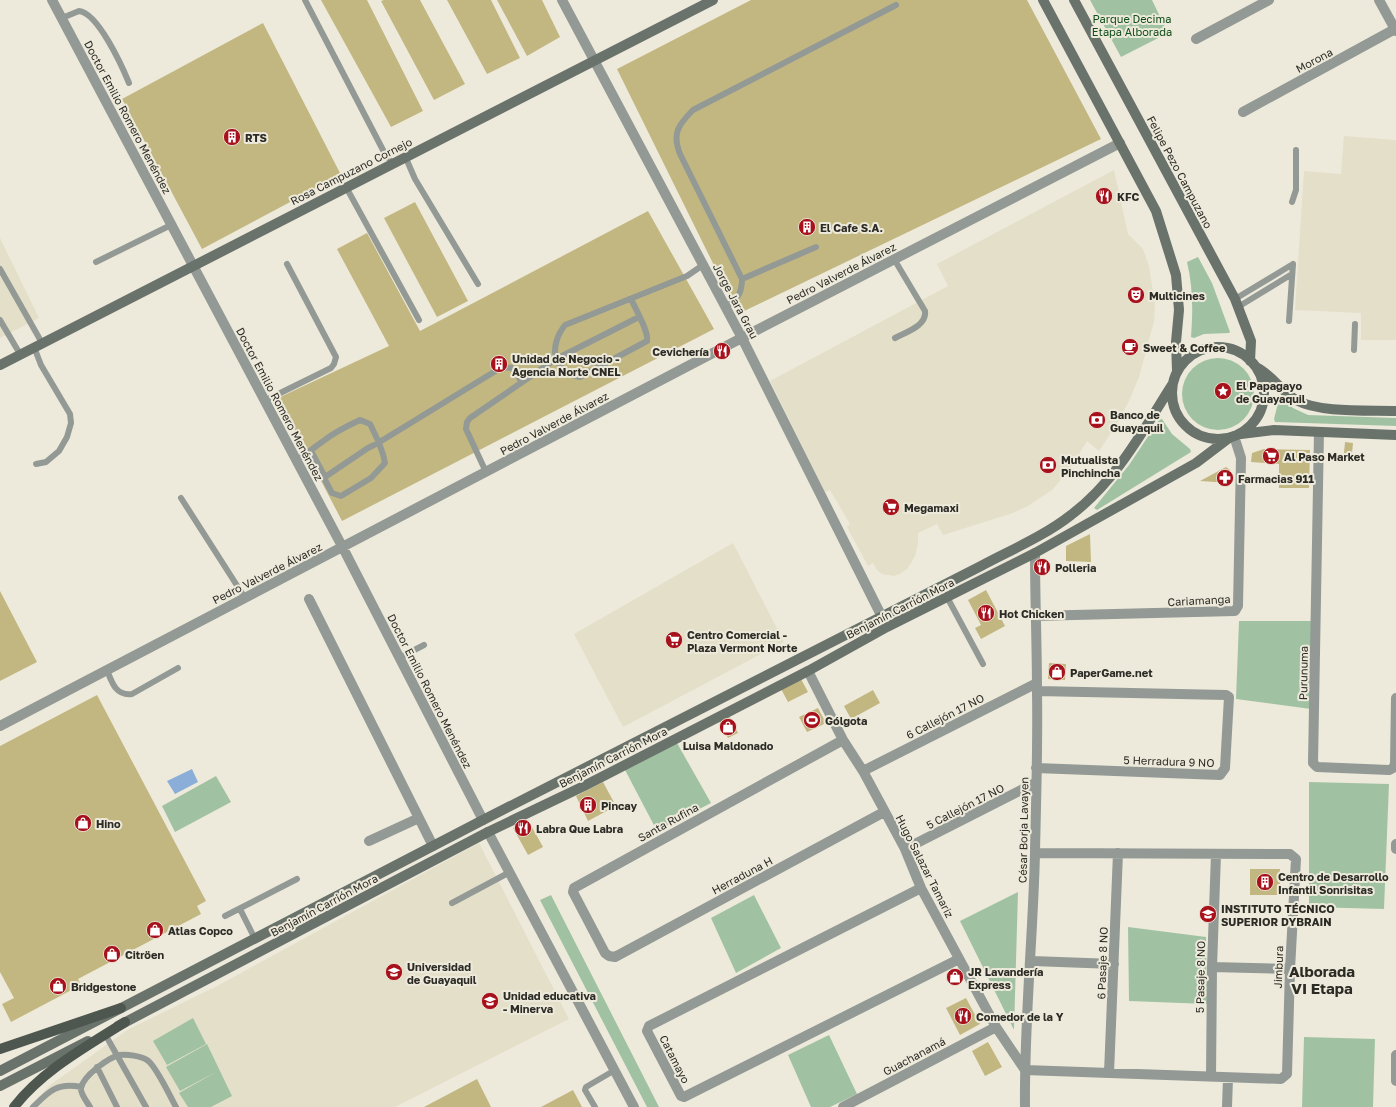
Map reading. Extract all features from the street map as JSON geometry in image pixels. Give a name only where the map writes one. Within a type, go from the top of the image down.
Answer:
[{"type":"main road","name":"Rosa Campuzano Cornejo","points":[[0,365],[594,59],[713,0]]},
{"type":"main road","points":[[1043,0],[1156,211],[1176,275],[1179,310],[1177,371],[1172,385],[1172,400],[1177,415],[1187,427],[1199,435],[1214,439],[1274,430],[1396,435]]},
{"type":"main road","name":"Felipe Pezo Campuzano","points":[[1074,0],[1236,303],[1251,341],[1253,364]]},
{"type":"main road","points":[[1177,371],[1186,360],[1197,352],[1211,347],[1225,348],[1239,352],[1271,376],[1295,399],[1312,407],[1396,411]]},
{"type":"main road","points":[[1234,436],[1250,426],[1257,416],[1262,404],[1264,392],[1261,379],[1253,364]]},
{"type":"main road","name":"Benjamín Carrión Mora","points":[[0,1071],[483,820],[981,566],[1070,516],[1100,489],[1118,468],[1172,385]]},
{"type":"main road","name":"Benjamín Carrión Mora","points":[[0,1086],[488,832],[808,671],[887,627],[1035,553],[1196,463],[1234,436]]},
{"type":"main road","points":[[0,1049],[121,1008]]},
{"type":"main road","points":[[14,1107],[24,1094],[49,1071],[125,1022]]},
{"type":"street","name":"Doctor Emilio Romero Menéndez","points":[[52,0],[343,548],[483,820]]},
{"type":"street","name":"Jorge Jara Grau","points":[[562,0],[742,338],[882,617]]},
{"type":"street","points":[[1196,39],[1269,0]]},
{"type":"street","points":[[1379,0],[1396,30]]},
{"type":"street","name":"Morona","points":[[1244,112],[1396,30]]},
{"type":"street","name":"Pedro Valverde Álvarez","points":[[0,726],[343,548],[742,338],[1120,143]]},
{"type":"street","name":"Purunuma","points":[[1319,432],[1313,763],[1317,767],[1389,770],[1394,772],[1396,698]]},
{"type":"street","name":"Cariamanga","points":[[1034,616],[1235,611],[1238,606],[1241,458],[1234,436]]},
{"type":"street","name":"César Borja Lavayen","points":[[1025,1107],[1025,1070],[1032,961],[1035,852],[1037,687],[1034,616],[1035,553]]},
{"type":"street","points":[[309,600],[433,846]]},
{"type":"street","name":"Hugo Salazar Tamariz","points":[[808,671],[843,740],[863,771],[905,849],[921,888],[959,959],[996,1027],[1025,1070]]},
{"type":"street","name":"5 Herradura 9 NO","points":[[1036,768],[1220,775],[1225,768],[1228,697],[1226,695],[1037,687]]},
{"type":"street","name":"6 Callejón 17 NO","points":[[863,771],[1037,687]]},
{"type":"street","name":"Santa Rufina","points":[[610,956],[605,953],[573,892],[574,888],[843,740]]},
{"type":"street","name":"5 Callejón 17 NO","points":[[905,849],[1035,784]]},
{"type":"street","name":"Herraduna H","points":[[610,956],[615,957],[884,812]]},
{"type":"street","points":[[369,841],[419,818]]},
{"type":"street","points":[[488,832],[634,1107]]},
{"type":"street","points":[[1396,844],[1396,849]]},
{"type":"street","name":"Jimbura","points":[[1025,1070],[1281,1079],[1287,1074],[1290,969],[1296,859],[1290,854],[1035,852]]},
{"type":"street","name":"6 Pasaje 8 NO","points":[[1109,1073],[1118,853]]},
{"type":"street","name":"5 Pasaje 8 NO","points":[[1211,1077],[1212,967],[1216,854]]},
{"type":"street","name":"Catamayo","points":[[921,888],[650,1026],[647,1031],[681,1096],[684,1097],[691,1094],[959,959]]},
{"type":"street","points":[[1032,961],[1114,964]]},
{"type":"street","points":[[1212,967],[1290,969]]},
{"type":"street","name":"Guachanamá","points":[[843,1107],[996,1027]]},
{"type":"street","points":[[1396,1055],[1396,1081]]},
{"type":"street","points":[[1227,1107],[1228,1078]]},
{"type":"lane","points":[[305,0],[384,152],[392,163]]},
{"type":"lane","points":[[726,308],[738,299],[742,290],[742,279],[676,144],[677,132],[681,122],[693,110],[896,5]]},
{"type":"lane","points":[[62,18],[79,10],[89,14],[119,59],[129,83]]},
{"type":"lane","points":[[1292,202],[1296,190],[1296,150]]},
{"type":"lane","points":[[405,156],[415,179],[478,284]]},
{"type":"lane","points":[[346,187],[419,320]]},
{"type":"lane","points":[[96,262],[171,225]]},
{"type":"lane","points":[[742,279],[816,247]]},
{"type":"lane","points":[[894,260],[925,311],[926,316],[923,323],[895,338]]},
{"type":"lane","points":[[264,401],[331,368],[336,357],[287,264]]},
{"type":"lane","points":[[1236,303],[1293,264],[1288,321]]},
{"type":"lane","points":[[630,299],[646,332],[647,341],[580,377],[571,376],[564,371],[556,359],[554,352],[558,336],[565,325],[687,276],[703,265]]},
{"type":"lane","points":[[0,269],[38,345],[41,365],[70,414],[71,423],[67,437],[59,452],[46,462],[36,464]]},
{"type":"lane","points":[[1236,303],[1292,274]]},
{"type":"lane","points":[[486,472],[466,429],[466,422],[556,359],[639,317]]},
{"type":"lane","points":[[0,320],[20,354]]},
{"type":"lane","points":[[1354,350],[1355,324]]},
{"type":"lane","points":[[325,477],[368,448],[502,367],[512,368],[522,382]]},
{"type":"lane","points":[[296,460],[340,430],[360,420],[370,424],[384,453],[384,463],[371,478],[344,495],[336,496],[325,480],[325,477],[311,451]]},
{"type":"lane","points":[[181,498],[245,598]]},
{"type":"lane","points":[[947,597],[983,664]]},
{"type":"lane","points":[[399,658],[424,645]]},
{"type":"lane","points":[[107,670],[117,691],[124,695],[132,694],[178,668]]},
{"type":"lane","points":[[452,903],[510,872]]},
{"type":"lane","points":[[225,916],[297,879]]},
{"type":"lane","points":[[240,909],[255,939]]},
{"type":"lane","points":[[105,1034],[146,1107]]},
{"type":"lane","points":[[81,1087],[97,1067],[117,1056],[126,1055],[148,1060],[176,1107]]},
{"type":"lane","points":[[97,1067],[117,1107]]},
{"type":"lane","points":[[595,1107],[585,1090],[586,1087],[615,1070]]},
{"type":"lane","points":[[33,1107],[51,1091],[60,1086],[70,1085],[81,1087]]},
{"type":"lane","points":[[81,1087],[90,1107]]},
{"type":"shaded area","points":[[1344,136],[1396,140],[1396,340],[1361,340],[1361,313],[1295,310],[1304,171],[1341,174]]},
{"type":"shaded area","points":[[1114,170],[1128,234],[1143,249],[1149,266],[1155,305],[1154,321],[1139,377],[1117,424],[1099,451],[1087,441],[1070,469],[1052,490],[1028,506],[1013,513],[943,535],[937,524],[918,533],[918,544],[915,556],[908,568],[900,574],[894,576],[882,574],[877,570],[873,563],[868,566],[847,527],[850,524],[830,490],[825,492],[770,381],[948,286],[937,264]]},
{"type":"shaded area","points":[[0,238],[39,318],[0,338]]},
{"type":"shaded area","points":[[733,543],[784,642],[623,727],[574,634]]},
{"type":"shaded area","name":"Universidad de Guayaquil","points":[[479,843],[569,1019],[395,1107],[29,1107],[50,1085],[129,1029],[215,987]]},
{"type":"green space","name":"Parque Decima Etapa Alborada","points":[[1090,0],[1152,0],[1168,33],[1121,57]]},
{"type":"green space","points":[[1198,257],[1212,283],[1230,332],[1229,333],[1204,334],[1194,338],[1191,337],[1192,299],[1187,262]]},
{"type":"green space","points":[[1218,358],[1238,364],[1248,374],[1254,394],[1248,414],[1238,424],[1218,430],[1198,424],[1188,414],[1182,394],[1188,374],[1198,364]]},
{"type":"green space","points":[[1279,399],[1282,399],[1293,408],[1308,415],[1396,418],[1396,426],[1275,422],[1274,419]]},
{"type":"green space","points":[[1162,419],[1172,434],[1190,449],[1191,452],[1097,510],[1094,508],[1129,465],[1159,420]]},
{"type":"green space","points":[[1239,621],[1313,621],[1311,709],[1236,699]]},
{"type":"green space","points":[[677,743],[711,803],[657,831],[624,768]]},
{"type":"green space","points":[[216,776],[231,802],[175,832],[162,806]]},
{"type":"green space","points":[[1309,782],[1389,784],[1384,909],[1309,907]]},
{"type":"green space","points":[[1018,892],[1014,1030],[960,921]]},
{"type":"green space","points":[[551,895],[659,1107],[647,1107],[540,900]]},
{"type":"green space","points":[[754,895],[781,948],[736,973],[711,918]]},
{"type":"green space","points":[[1128,927],[1206,937],[1207,1004],[1129,1001]]},
{"type":"green space","points":[[193,1018],[206,1044],[167,1065],[153,1041]]},
{"type":"green space","points":[[829,1035],[857,1094],[830,1107],[811,1107],[788,1055]]},
{"type":"green space","points":[[1304,1037],[1375,1039],[1373,1107],[1302,1107]]},
{"type":"green space","points":[[207,1044],[232,1096],[211,1107],[188,1107],[179,1093],[216,1072],[180,1091],[166,1067]]},
{"type":"water","points":[[192,769],[198,782],[175,794],[167,781]]},
{"type":"building","points":[[321,0],[367,0],[423,111],[391,127]]},
{"type":"building","points":[[420,0],[465,84],[434,100],[381,1]]},
{"type":"building","points":[[447,0],[491,0],[520,58],[487,74]]},
{"type":"building","points":[[497,0],[542,0],[560,37],[527,56]]},
{"type":"building","name":"El Cafe S.A.","points":[[751,0],[1027,0],[1101,139],[738,314],[617,69]]},
{"type":"building","name":"RTS","points":[[263,23],[341,175],[202,249],[122,99]]},
{"type":"building","points":[[415,202],[468,301],[437,317],[384,218]]},
{"type":"building","name":"Unidad de Negocio - Agencia Norte CNEL","points":[[648,211],[714,329],[342,521],[278,398],[389,346],[337,249],[367,233],[420,331]]},
{"type":"building","points":[[1345,442],[1353,443],[1352,453],[1344,453]]},
{"type":"building","points":[[1264,449],[1310,450],[1309,488],[1279,488],[1279,464],[1251,462],[1252,453]]},
{"type":"building","name":"Farmacias 911","points":[[1226,467],[1232,474],[1230,483],[1200,481]]},
{"type":"building","points":[[1090,534],[1091,562],[1066,561],[1066,546]]},
{"type":"building","name":"Hot Chicken","points":[[986,590],[1005,626],[981,639],[975,628],[981,625],[968,600]]},
{"type":"building","points":[[0,591],[37,662],[0,681]]},
{"type":"building","name":"PaperGame.net","points":[[1049,663],[1066,664],[1065,680],[1048,679]]},
{"type":"building","points":[[801,679],[808,692],[788,702],[781,689]]},
{"type":"building","points":[[873,690],[880,703],[851,719],[844,706]]},
{"type":"building","name":"Hino","points":[[97,695],[206,901],[197,906],[201,914],[78,979],[81,985],[11,1022],[2,1004],[14,998],[0,972],[0,746]]},
{"type":"building","name":"Gólgota","points":[[818,708],[826,723],[807,732],[799,717]]},
{"type":"building","name":"Luisa Maldonado","points":[[729,716],[738,733],[728,738],[719,721]]},
{"type":"building","points":[[603,782],[616,806],[588,821],[576,796]]},
{"type":"building","points":[[528,820],[543,847],[528,855],[513,828]]},
{"type":"building","name":"Centro de Desarrollo Infantil Sonrisitas","points":[[1250,869],[1280,869],[1280,895],[1250,895]]},
{"type":"building","name":"JR Lavandería Express","points":[[956,969],[962,980],[954,985],[948,973]]},
{"type":"building","name":"Comedor de la Y","points":[[966,998],[980,1024],[960,1035],[946,1008]]},
{"type":"building","points":[[988,1042],[1002,1067],[985,1076],[972,1051]]},
{"type":"building","points":[[477,1079],[491,1107],[424,1107]]},
{"type":"building","points":[[573,1090],[582,1107],[541,1107]]},
{"type":"place","name":"RTS","points":[[232,137]]},
{"type":"place","name":"KFC","points":[[1104,196]]},
{"type":"place","name":"El Cafe S.A.","points":[[807,227]]},
{"type":"place","name":"Multicines","points":[[1136,295]]},
{"type":"place","name":"Sweet & Coffee","points":[[1130,347]]},
{"type":"place","name":"Cevichería","points":[[722,351]]},
{"type":"place","name":"Unidad de Negocio - Agencia Norte CNEL","points":[[499,364]]},
{"type":"place","name":"El Papagayo de Guayaquil","points":[[1223,391]]},
{"type":"place","name":"Banco de Guayaquil","points":[[1097,420]]},
{"type":"place","name":"Al Paso Market","points":[[1271,456]]},
{"type":"place","name":"Mutualista Pinchincha","points":[[1048,465]]},
{"type":"place","name":"Farmacias 911","points":[[1225,478]]},
{"type":"place","name":"Megamaxi","points":[[891,507]]},
{"type":"place","name":"Polleria","points":[[1042,567]]},
{"type":"place","name":"Hot Chicken","points":[[986,613]]},
{"type":"place","name":"Centro Comercial - Plaza Vermont Norte","points":[[674,640]]},
{"type":"place","name":"PaperGame.net","points":[[1057,672]]},
{"type":"place","name":"Gólgota","points":[[812,720]]},
{"type":"place","name":"Luisa Maldonado","points":[[728,727]]},
{"type":"place","name":"Pincay","points":[[588,805]]},
{"type":"place","name":"Hino","points":[[83,823]]},
{"type":"place","name":"Labra Que Labra","points":[[523,828]]},
{"type":"place","name":"Centro de Desarrollo Infantil Sonrisitas","points":[[1265,882]]},
{"type":"place","name":"INSTITUTO TÉCNICO SUPERIOR DYBRAIN","points":[[1208,914]]},
{"type":"place","name":"Atlas Copco","points":[[155,930]]},
{"type":"place","name":"Citröen","points":[[112,954]]},
{"type":"place","name":"Universidad de Guayaquil","points":[[394,972]]},
{"type":"place","name":"JR Lavandería Express","points":[[955,977]]},
{"type":"place","name":"Bridgestone","points":[[58,986]]},
{"type":"place","name":"Unidad educativa - Minerva","points":[[490,1001]]},
{"type":"place","name":"Comedor de la Y","points":[[963,1016]]},
{"type":"district","name":"Alborada VI Etapa","points":[[1322,980]]}]
